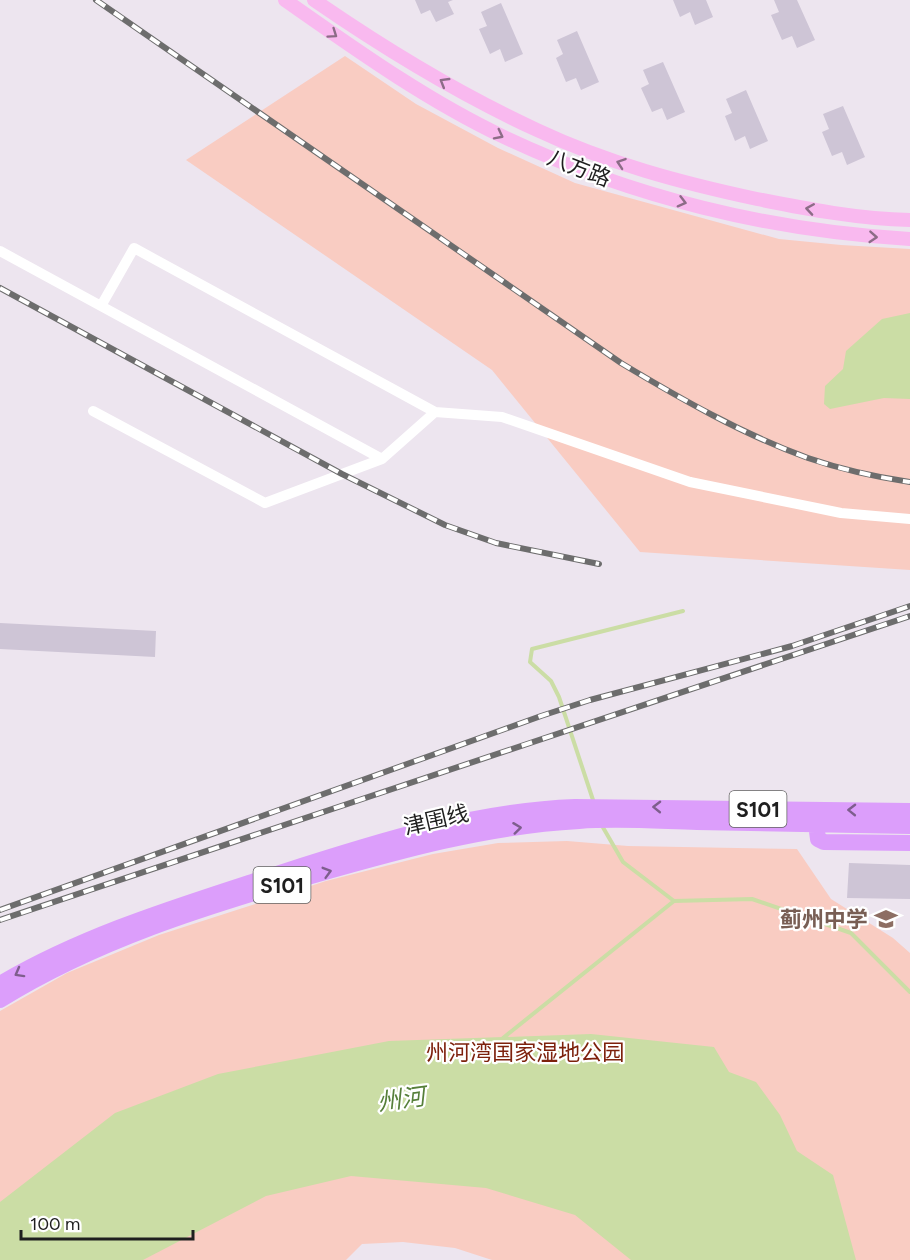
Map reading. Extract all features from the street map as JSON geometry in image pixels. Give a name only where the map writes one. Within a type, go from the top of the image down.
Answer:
[{"type":"main road","name":"八方路","points":[[285,0],[397,77],[448,107],[502,136],[578,170],[643,191],[754,220],[831,233],[910,239]]},
{"type":"main road","name":"八方路","points":[[314,0],[464,94],[539,131],[623,164],[690,184],[791,206],[910,220]]},
{"type":"main road","name":"津围线","points":[[0,984],[40,961],[124,925],[312,862],[386,840],[497,814],[910,812]]},
{"type":"main road","name":"津围线","points":[[0,1000],[56,967],[129,936],[268,889],[434,842],[578,814]]},
{"type":"main road","name":"津围线","points":[[609,814],[910,826]]},
{"type":"main road","points":[[816,824],[818,839],[824,842],[910,843]]},
{"type":"street","points":[[101,306],[134,248],[435,412],[502,417],[690,482],[841,513],[910,519]]},
{"type":"street","points":[[0,251],[382,459]]},
{"type":"street","points":[[93,411],[265,503],[382,459],[435,412]]},
{"type":"green space","points":[[345,56],[416,104],[498,148],[575,183],[779,239],[910,249],[910,570],[640,552],[492,370],[186,160]]},
{"type":"green space","name":"州河湾国家湿地公园","points":[[567,841],[628,846],[797,849],[831,899],[893,938],[910,953],[910,1260],[492,1260],[455,1248],[403,1242],[362,1244],[346,1260],[0,1260],[0,1011],[67,973],[159,935],[326,881],[433,854],[498,843]]},
{"type":"water","points":[[910,313],[910,399],[884,398],[830,409],[824,404],[825,386],[843,369],[846,351],[882,319]]},
{"type":"water","name":"州河","points":[[591,1034],[714,1047],[729,1072],[756,1082],[780,1115],[797,1151],[833,1175],[856,1260],[631,1260],[575,1215],[486,1188],[351,1176],[266,1196],[143,1260],[0,1260],[0,1202],[115,1113],[218,1074],[389,1041]]},
{"type":"building","points":[[415,0],[453,0],[448,2],[454,14],[436,22],[430,10],[421,14]]},
{"type":"building","points":[[673,0],[706,0],[713,17],[695,25],[690,12],[680,17]]},
{"type":"building","points":[[774,0],[797,0],[815,40],[797,48],[792,36],[782,40],[771,15],[779,12]]},
{"type":"building","points":[[501,3],[523,54],[505,62],[500,49],[490,54],[479,29],[487,26],[481,12]]},
{"type":"building","points":[[577,31],[599,82],[581,90],[576,78],[566,82],[556,58],[563,54],[557,40]]},
{"type":"building","points":[[663,62],[685,112],[667,120],[662,108],[652,112],[641,88],[649,84],[643,70]]},
{"type":"building","points":[[746,90],[768,141],[750,149],[745,136],[735,141],[725,116],[732,113],[726,99]]},
{"type":"building","points":[[843,106],[865,157],[847,165],[842,152],[832,156],[822,132],[829,129],[823,114]]},
{"type":"building","points":[[0,623],[156,631],[155,657],[0,649]]},
{"type":"building","points":[[849,863],[910,865],[910,899],[847,898]]},
{"type":"waterway","points":[[594,803],[559,697],[551,681],[530,662],[532,649],[683,611]]},
{"type":"waterway","points":[[601,824],[623,862],[674,901]]},
{"type":"waterway","points":[[503,1038],[674,901],[752,899],[851,933],[910,992]]},
{"type":"railway","points":[[96,0],[621,363],[689,403],[783,449],[845,469],[910,482]]},
{"type":"railway","points":[[0,288],[342,474],[445,525],[496,543],[599,564]]},
{"type":"railway","points":[[0,910],[541,716],[590,700],[792,646],[910,606]]},
{"type":"railway","points":[[0,920],[910,616]]},
{"type":"place","name":"蓟州中学","points":[[886,919]]}]
